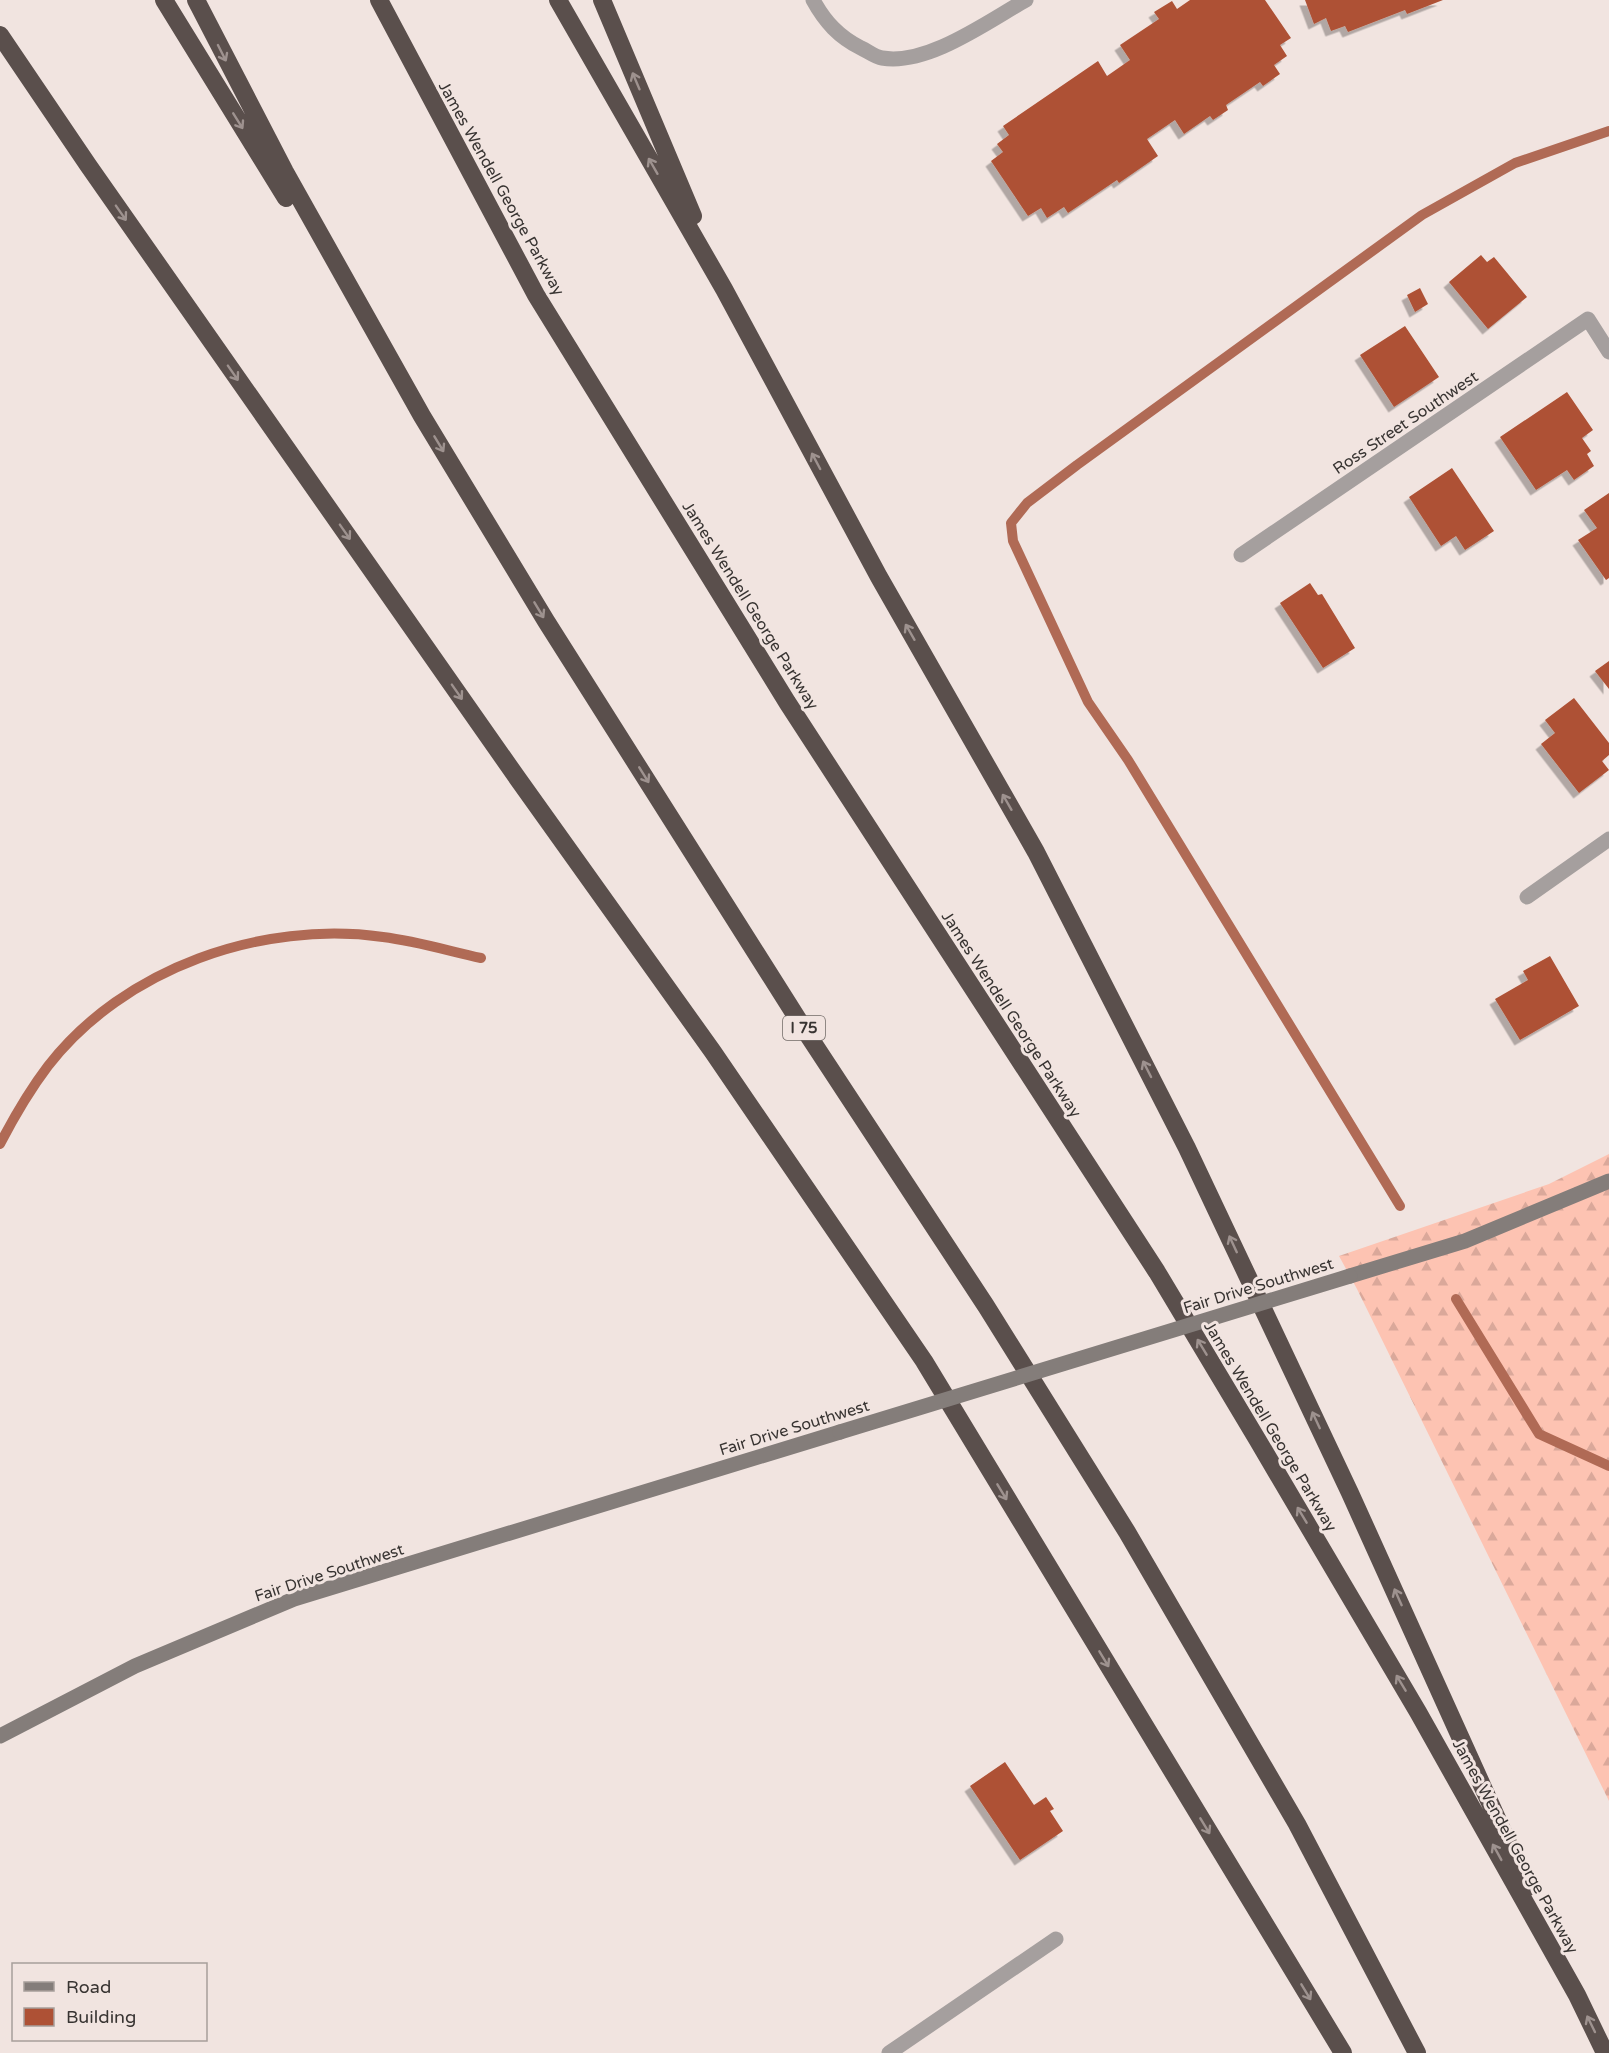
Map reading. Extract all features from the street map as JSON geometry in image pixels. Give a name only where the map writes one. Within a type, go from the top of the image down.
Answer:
[{"type":"highway","points":[[164,0],[422,416]]},
{"type":"highway","name":"I 75","points":[[196,0],[285,172],[422,416],[546,621],[806,1032],[986,1306],[1128,1532],[1297,1824],[1417,2053]]},
{"type":"highway","name":"James Wendell George Parkway","points":[[379,0],[536,295],[788,702],[1157,1272],[1418,1712],[1577,1995],[1605,2053]]},
{"type":"highway","points":[[558,0],[724,289],[879,577],[1036,852],[1187,1148],[1350,1493],[1577,1995]]},
{"type":"highway","points":[[602,0],[724,289]]},
{"type":"highway","points":[[0,35],[88,165],[518,779],[713,1052],[924,1361],[1343,2053]]},
{"type":"highway","points":[[0,52],[88,165]]},
{"type":"main road","name":"Fair Drive Southwest","points":[[0,1736],[135,1666],[294,1599],[1465,1241],[1609,1181]]},
{"type":"street","points":[[813,0],[819,12],[844,39],[881,58],[912,58],[945,46],[1026,0]]},
{"type":"street","name":"Ross Street Southwest","points":[[1241,555],[1588,319],[1609,352]]},
{"type":"street","points":[[1527,897],[1609,839]]},
{"type":"street","points":[[889,2053],[1056,1939]]},
{"type":"green space","points":[[1609,1154],[1609,1801],[1339,1256],[1549,1184]]},
{"type":"building","points":[[1190,0],[1265,0],[1291,38],[1280,45],[1287,56],[1274,65],[1280,74],[1263,86],[1260,82],[1226,105],[1228,110],[1213,120],[1210,116],[1184,134],[1175,120],[1147,139],[1158,156],[1119,183],[1117,180],[1068,213],[1064,207],[1047,218],[1041,208],[1028,216],[991,161],[1003,152],[997,144],[1009,135],[1003,126],[1098,61],[1107,76],[1130,60],[1120,45],[1159,19],[1154,12],[1172,1],[1177,9]]},
{"type":"building","points":[[1305,0],[1443,0],[1407,14],[1405,10],[1348,32],[1345,26],[1331,31],[1326,18],[1314,24]]},
{"type":"building","points":[[1481,255],[1487,262],[1494,257],[1527,297],[1488,329],[1449,282]]},
{"type":"building","points":[[1420,288],[1428,304],[1415,312],[1407,295]]},
{"type":"building","points":[[1405,326],[1439,377],[1394,407],[1360,355]]},
{"type":"building","points":[[1567,392],[1593,430],[1582,438],[1591,451],[1587,454],[1594,466],[1574,480],[1567,470],[1536,490],[1500,437]]},
{"type":"building","points":[[1452,468],[1494,531],[1465,550],[1456,536],[1441,546],[1409,497]]},
{"type":"building","points":[[1609,493],[1609,578],[1606,580],[1578,540],[1597,528],[1584,510]]},
{"type":"building","points":[[1310,583],[1318,595],[1322,594],[1355,648],[1323,668],[1280,603]]},
{"type":"building","points":[[1609,661],[1609,689],[1595,671]]},
{"type":"building","points":[[1574,698],[1609,743],[1609,755],[1602,761],[1609,770],[1579,793],[1541,744],[1555,733],[1545,720]]},
{"type":"building","points":[[1550,956],[1579,1006],[1520,1040],[1495,999],[1528,980],[1523,971]]},
{"type":"building","points":[[1005,1762],[1034,1805],[1046,1797],[1054,1809],[1050,1811],[1063,1831],[1020,1860],[970,1786]]},
{"type":"waterway","points":[[1400,1206],[1128,760],[1088,702],[1013,541],[1011,523],[1027,503],[1077,465],[1422,215],[1515,163],[1609,131]]},
{"type":"waterway","points":[[0,1144],[41,1075],[79,1032],[115,1002],[155,978],[199,958],[244,945],[290,936],[337,934],[383,937],[481,958]]},
{"type":"waterway","points":[[1456,1299],[1539,1434],[1609,1466]]}]
